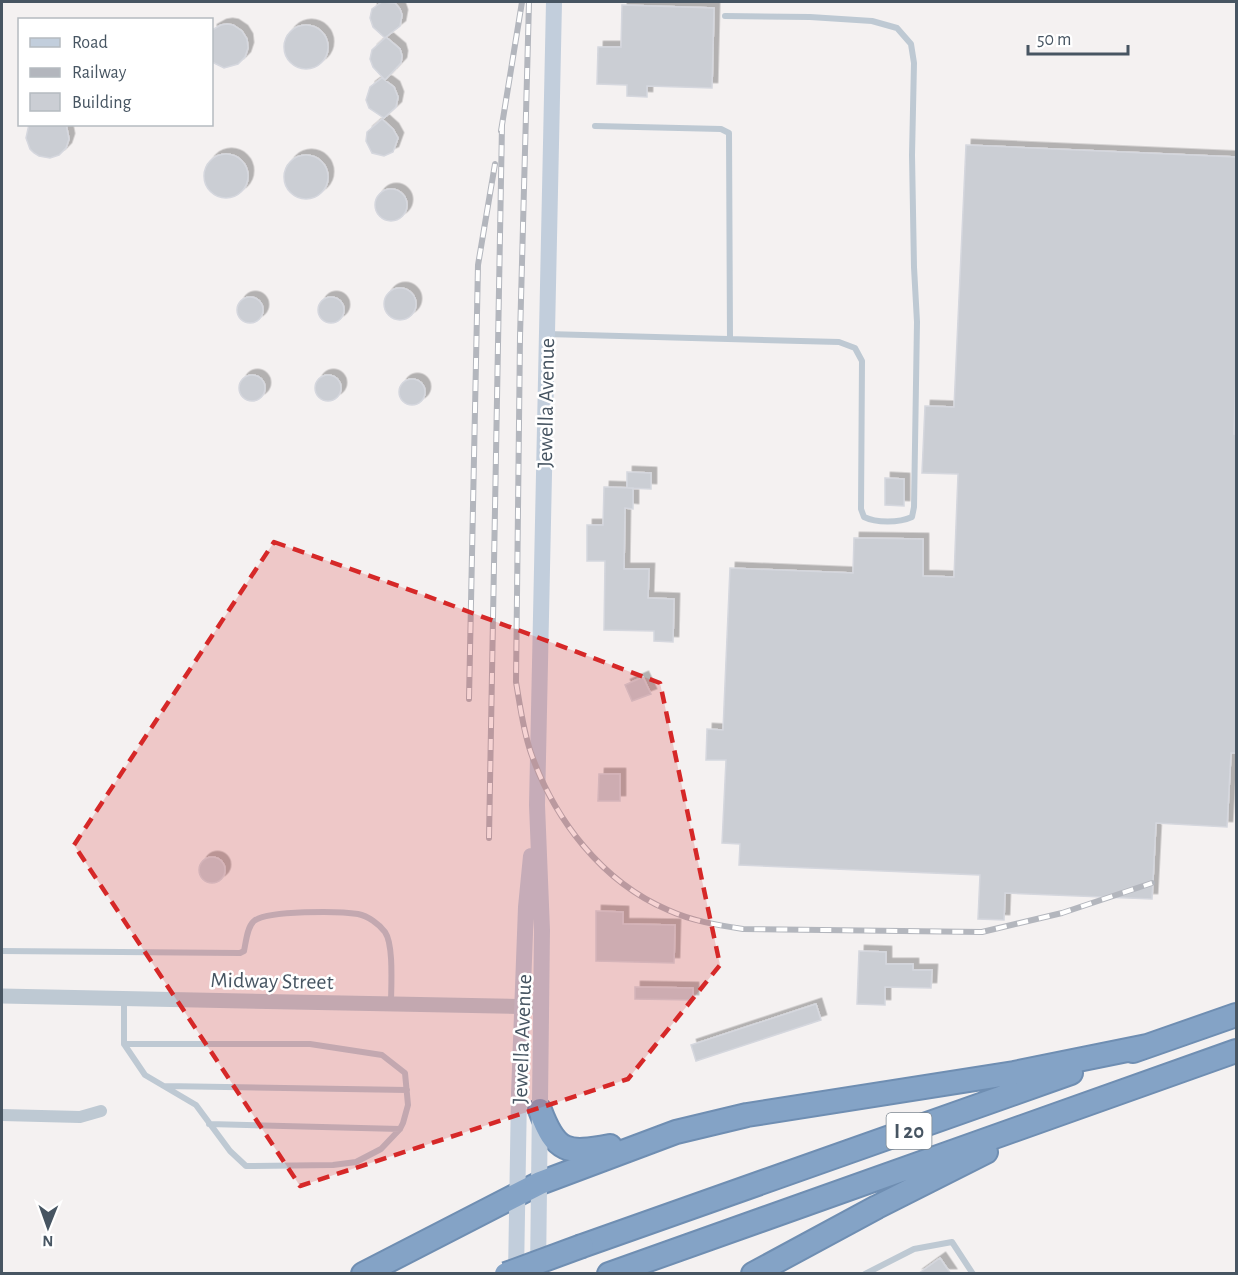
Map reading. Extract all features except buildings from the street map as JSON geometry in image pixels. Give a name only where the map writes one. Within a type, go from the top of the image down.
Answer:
[{"type":"highway","name":"I 20","points":[[506,1274],[1236,1015]]},
{"type":"highway","points":[[540,1110],[551,1135],[571,1150],[608,1146],[747,1114],[1014,1073],[1147,1046]]},
{"type":"highway","name":"I 20","points":[[609,1274],[1236,1051]]},
{"type":"highway","points":[[753,1274],[1050,1118]]},
{"type":"highway","points":[[363,1274],[540,1183],[676,1132]]},
{"type":"main road","name":"Jewella Avenue","points":[[538,1274],[542,920],[537,805],[554,2]]},
{"type":"main road","name":"Jewella Avenue","points":[[516,1274],[526,907],[537,805]]},
{"type":"street","name":"Midway Street","points":[[2,996],[541,1007]]},
{"type":"street","points":[[2,1115],[80,1117],[101,1111]]},
{"type":"lane","points":[[546,334],[839,342],[855,348],[862,361],[863,377],[861,509],[864,517],[871,520],[904,521],[912,517],[917,322],[912,155],[914,63],[911,44],[897,28],[872,21],[810,17],[725,16]]},
{"type":"lane","points":[[595,126],[721,129],[729,133],[730,339]]},
{"type":"lane","points":[[2,951],[240,953],[244,951],[250,924],[268,915],[320,912],[359,914],[378,924],[387,934],[392,1005]]},
{"type":"lane","points":[[124,999],[124,1044],[145,1075],[196,1105],[230,1151],[246,1166],[333,1165],[356,1162],[381,1149],[400,1129],[408,1105],[405,1073],[382,1055],[310,1044],[124,1044]]},
{"type":"lane","points":[[161,1086],[406,1090]]},
{"type":"lane","points":[[209,1124],[400,1129]]},
{"type":"lane","points":[[865,1274],[914,1249],[952,1242],[973,1274]]},
{"type":"highlighted area","points":[[274,542],[660,683],[720,965],[628,1079],[300,1186],[74,845]]},
{"type":"railway","points":[[501,131],[522,2]]},
{"type":"railway","points":[[529,2],[520,337],[516,682],[531,753],[541,778],[567,824],[583,846],[602,865],[644,898],[686,917],[743,929],[982,932],[1062,913],[1152,883]]},
{"type":"railway","points":[[489,838],[502,125]]},
{"type":"railway","points":[[469,699],[478,265],[495,164]]}]
